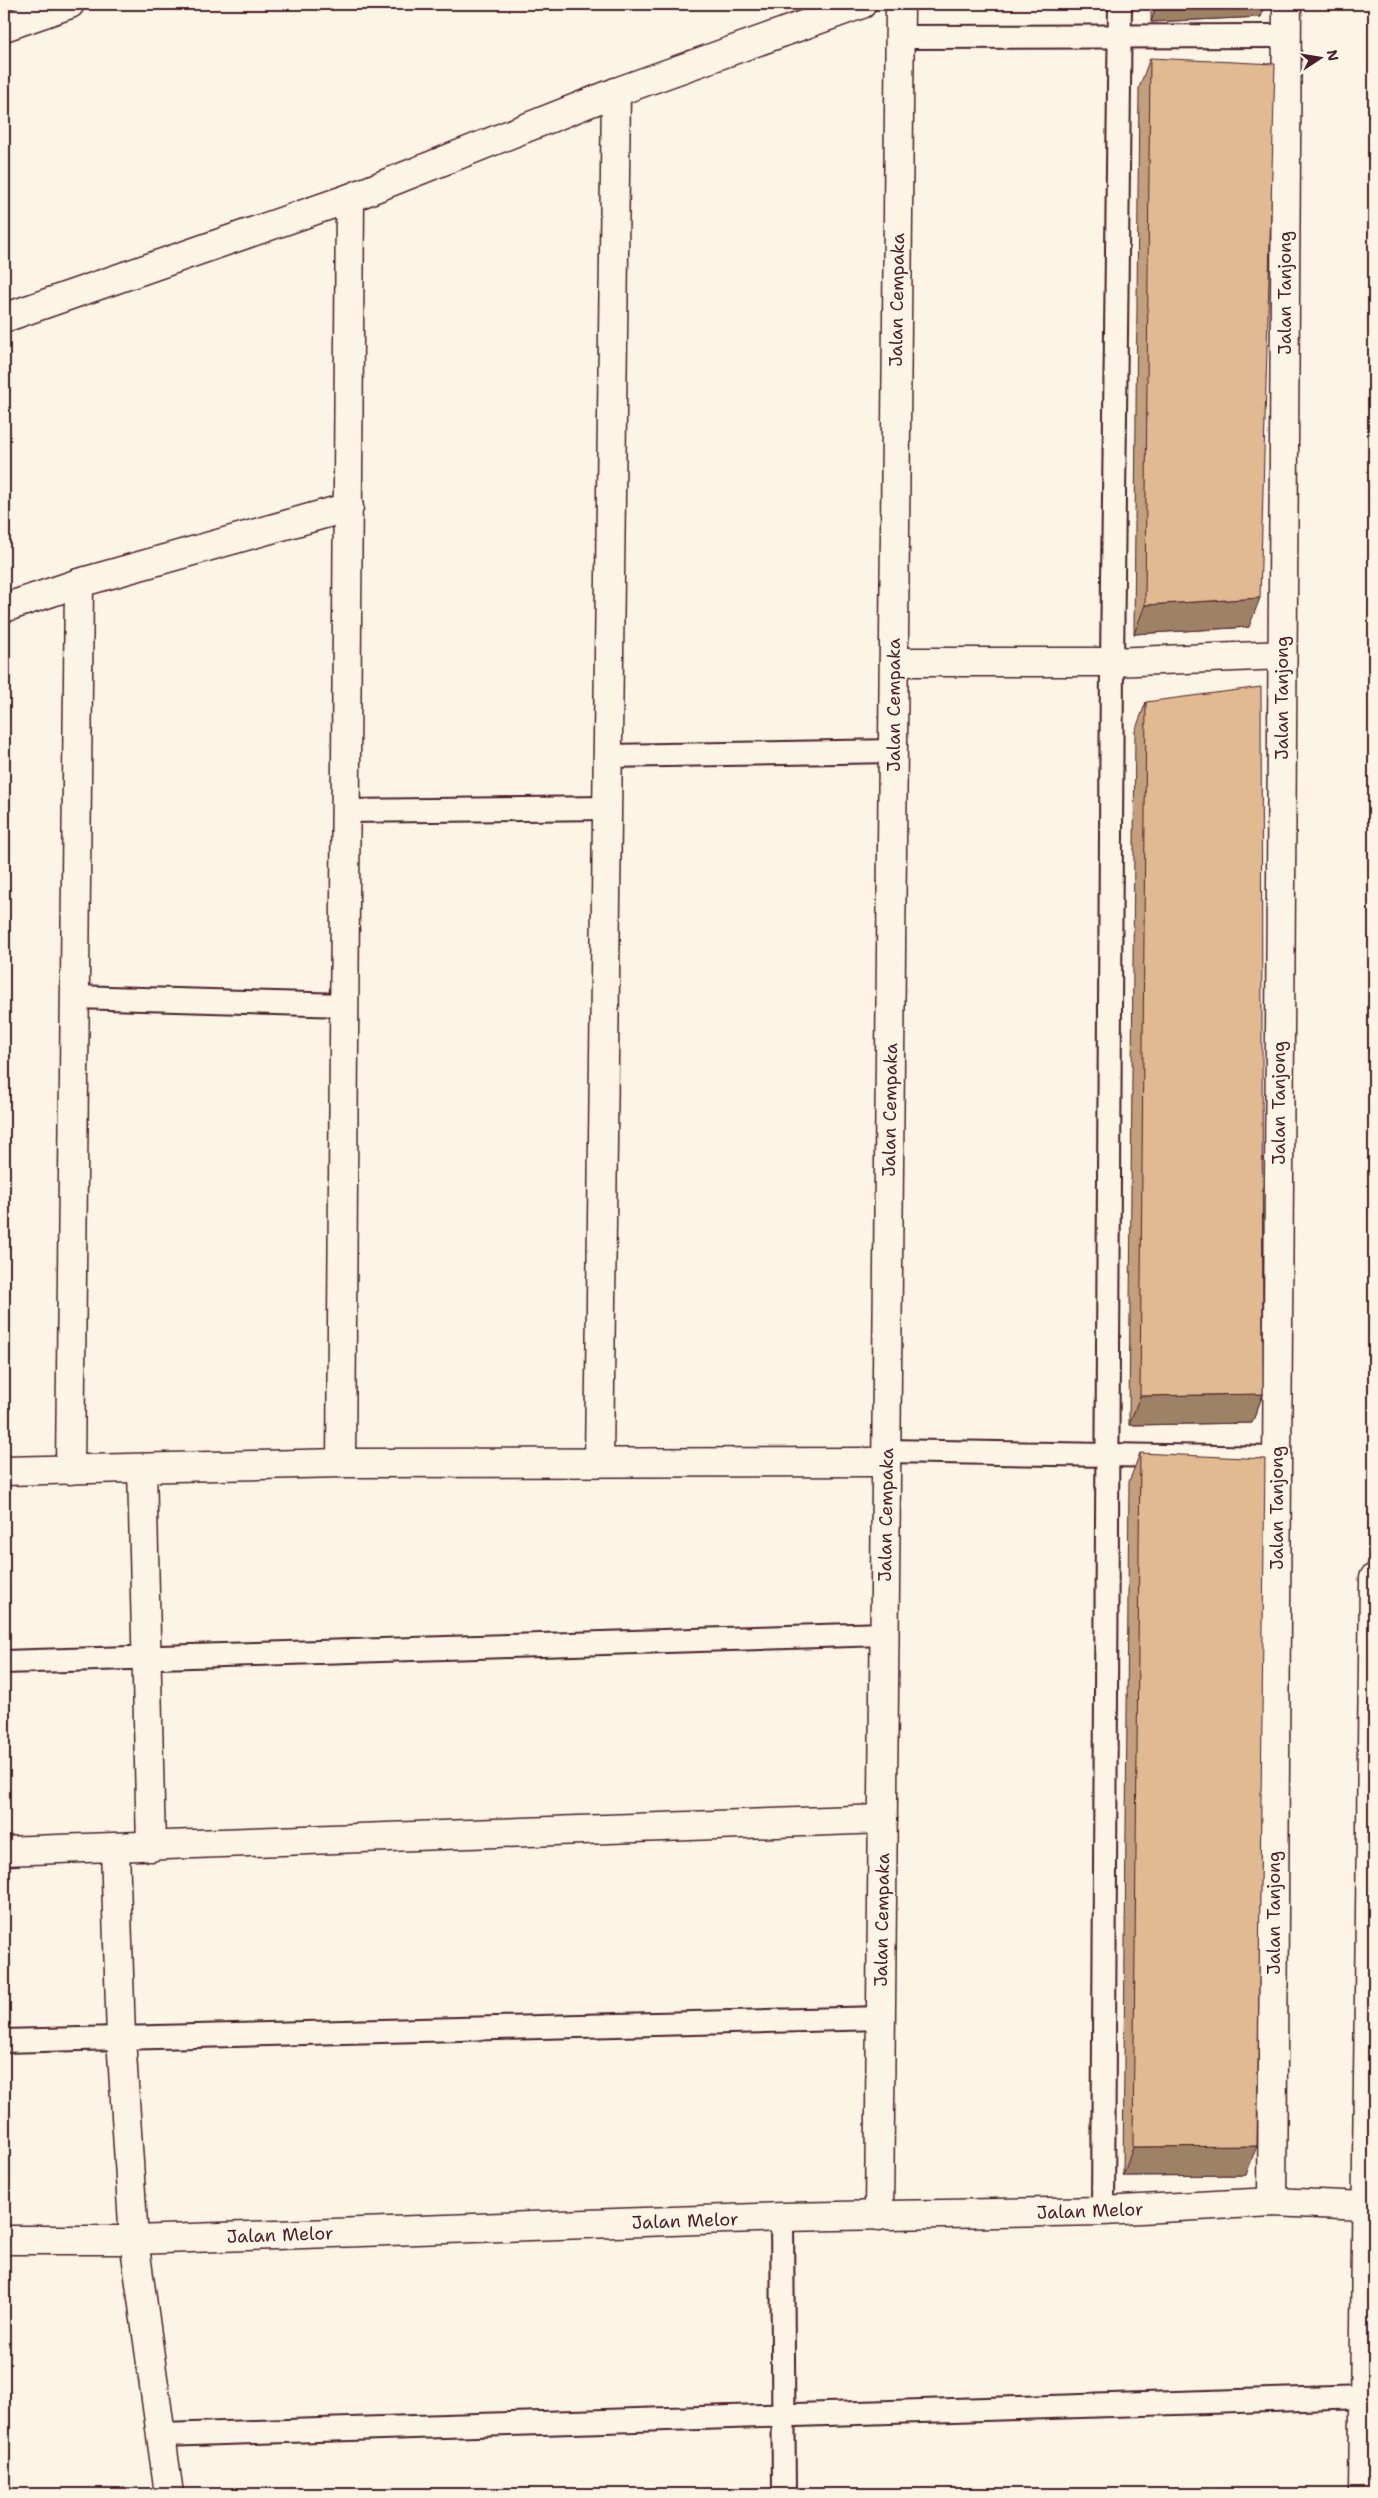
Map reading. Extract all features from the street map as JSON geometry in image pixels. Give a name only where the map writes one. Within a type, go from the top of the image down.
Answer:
[{"type":"street","points":[[4,27],[70,4]]},
{"type":"street","points":[[4,318],[350,198],[616,92],[862,4]]},
{"type":"street","name":"Jalan Cempaka","points":[[879,2216],[900,4]]},
{"type":"street","name":"Jalan Tanjong","points":[[1272,2202],[1287,4]]},
{"type":"street","points":[[599,1462],[616,92]]},
{"type":"street","points":[[341,1463],[350,198]]},
{"type":"street","points":[[4,608],[79,583],[349,507]]},
{"type":"street","points":[[70,1470],[79,583]]},
{"type":"street","points":[[894,662],[1112,662],[1282,655]]},
{"type":"street","points":[[4,1470],[341,1463],[599,1462],[886,1456]]},
{"type":"street","points":[[142,1468],[152,1847]]},
{"type":"street","points":[[1363,2494],[1374,1578]]},
{"type":"street","points":[[4,1851],[883,1819]]},
{"type":"street","points":[[115,1848],[121,2038],[134,2240],[169,2494]]},
{"type":"street","name":"Jalan Melor","points":[[4,2240],[134,2240],[782,2217],[1103,2211],[1272,2202],[1366,2206]]},
{"type":"lane","points":[[1103,2211],[1112,662],[1120,4]]},
{"type":"lane","points":[[900,37],[1286,36]]},
{"type":"lane","points":[[608,756],[893,751]]},
{"type":"lane","points":[[346,811],[607,808]]},
{"type":"lane","points":[[74,997],[345,1005]]},
{"type":"lane","points":[[886,1456],[1107,1455],[1277,1458]]},
{"type":"lane","points":[[4,1662],[884,1634]]},
{"type":"lane","points":[[4,2041],[881,2018]]},
{"type":"lane","points":[[782,2217],[785,2416],[784,2494]]},
{"type":"lane","points":[[162,2435],[1364,2397]]},
{"type":"building","points":[[1150,58],[1275,64],[1260,598],[1145,605]]},
{"type":"building","points":[[1261,687],[1263,1394],[1140,1396],[1146,702]]},
{"type":"building","points":[[1140,1453],[1265,1459],[1257,2146],[1133,2147]]}]
